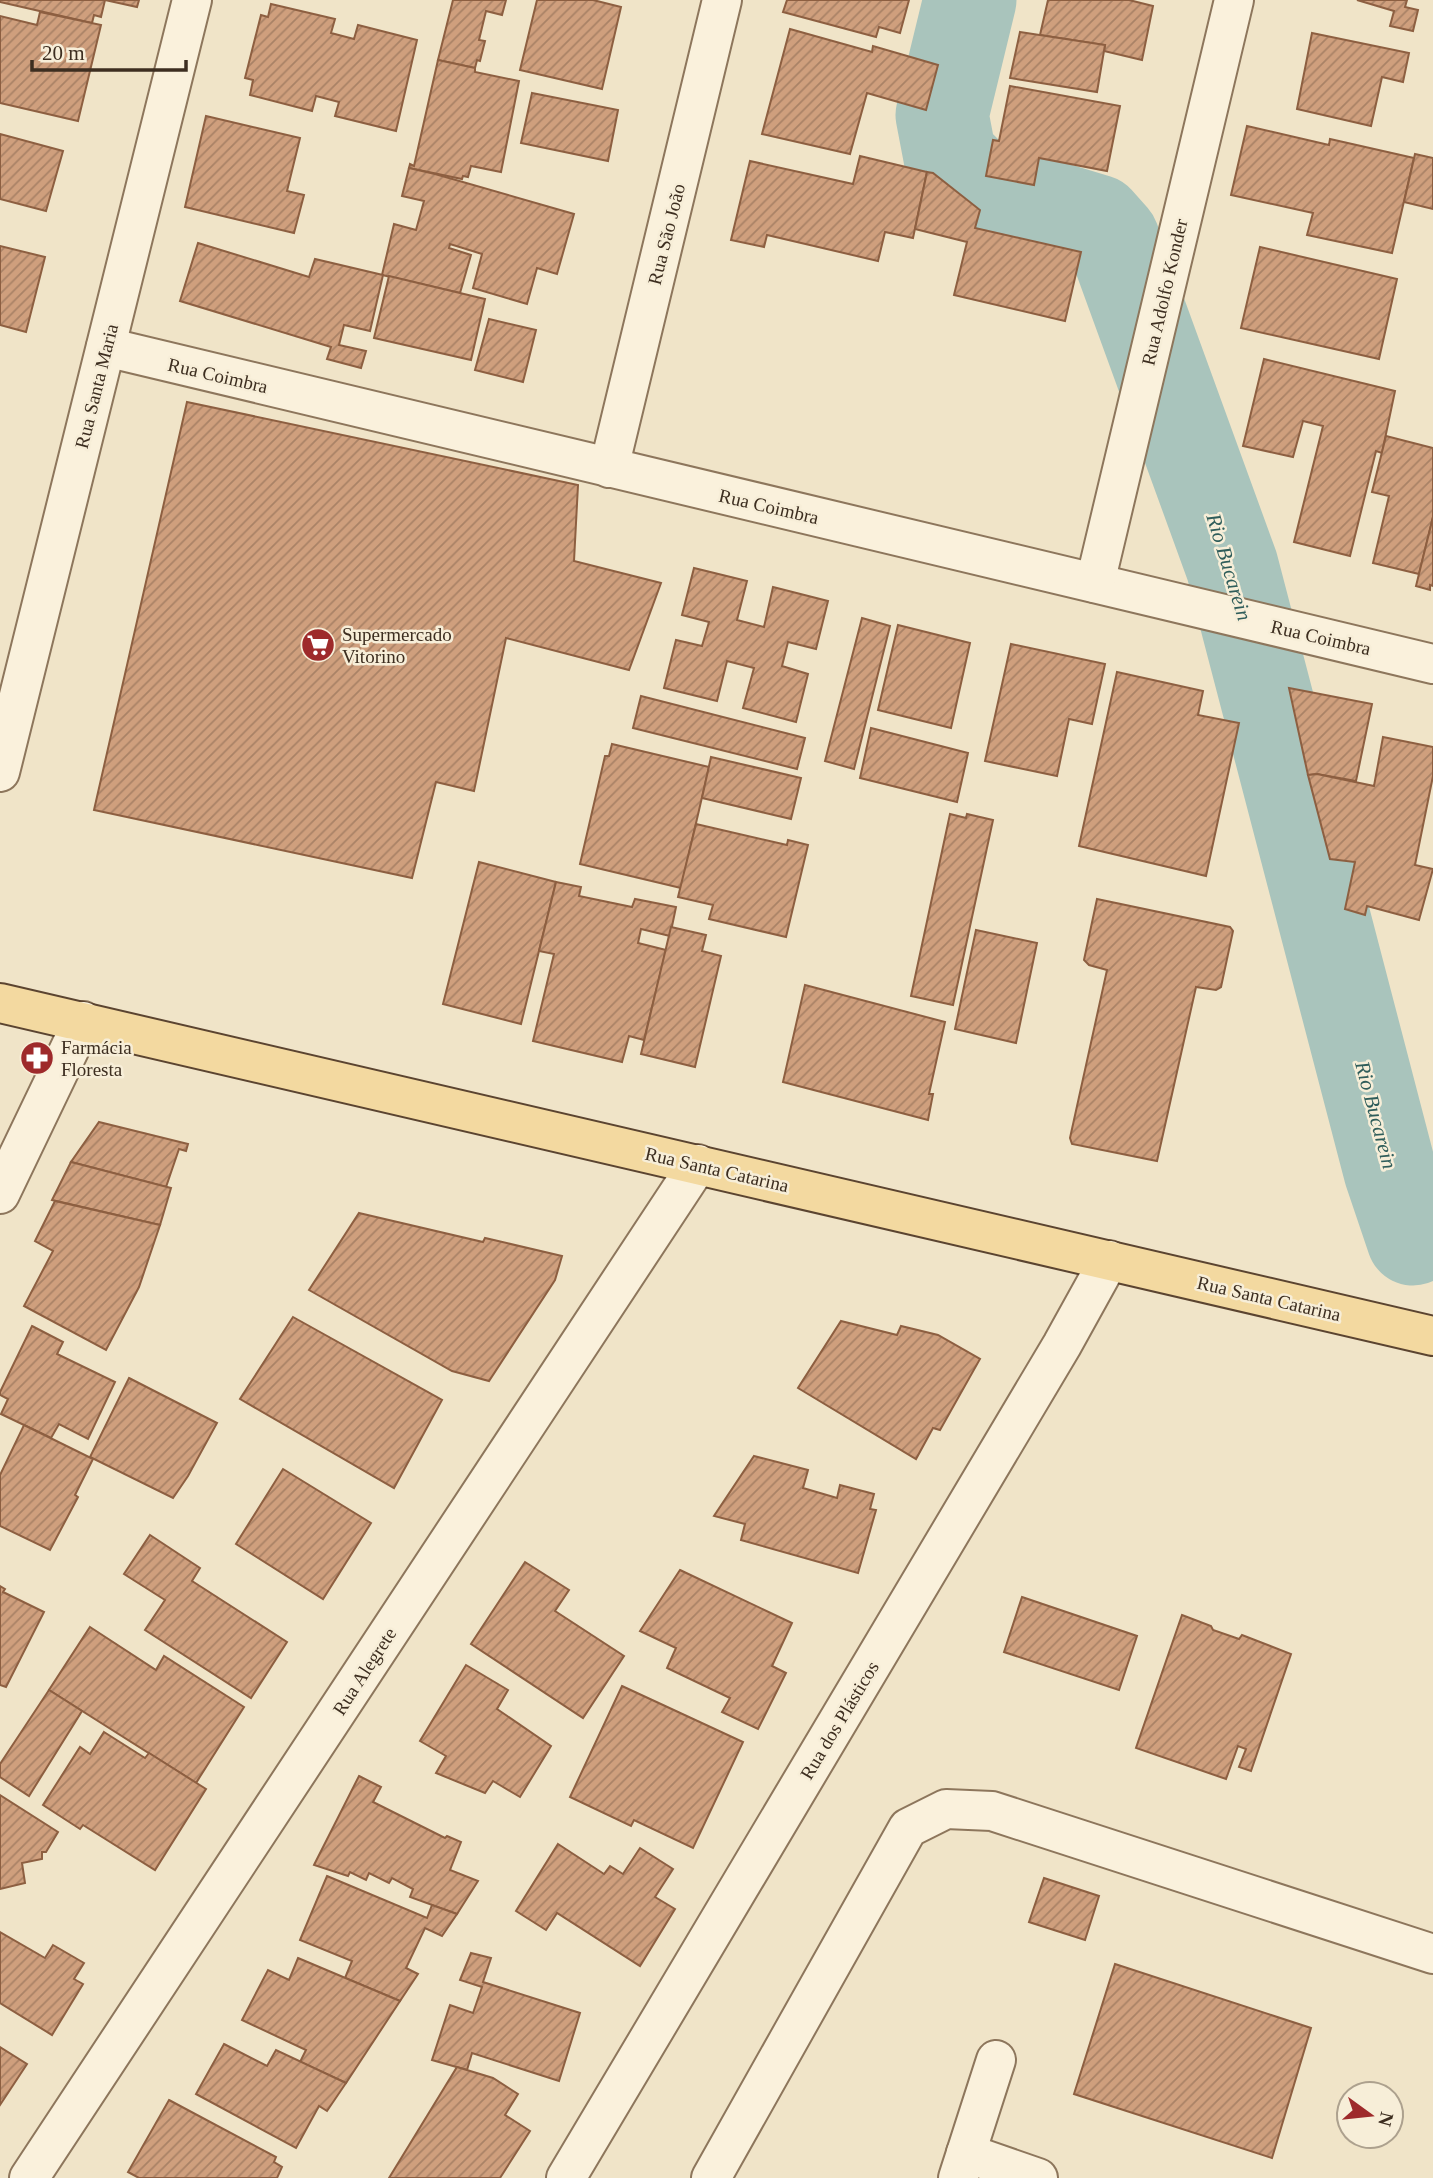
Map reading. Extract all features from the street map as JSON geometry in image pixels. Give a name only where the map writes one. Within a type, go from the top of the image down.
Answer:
[{"type":"main road","name":"Rua Santa Catarina","points":[[0,1003],[1433,1336]]},
{"type":"street","name":"Rua Santa Maria","points":[[0,772],[192,0]]},
{"type":"street","name":"Rua São João","points":[[609,468],[722,0]]},
{"type":"street","name":"Rua Adolfo Konder","points":[[1095,583],[1234,0]]},
{"type":"street","name":"Rua Coimbra","points":[[106,347],[1433,664]]},
{"type":"street","points":[[0,1194],[83,1021]]},
{"type":"street","name":"Rua Alegrete","points":[[29,2178],[698,1164]]},
{"type":"street","name":"Rua dos Plásticos","points":[[566,2178],[1055,1357],[1109,1260]]},
{"type":"street","points":[[711,2178],[908,1828],[946,1809],[992,1811],[1433,1954]]},
{"type":"street","points":[[996,2060],[962,2166],[1038,2178]]},
{"type":"building","points":[[0,0],[105,0],[101,17],[94,15],[92,23]]},
{"type":"building","points":[[105,0],[139,0],[137,7]]},
{"type":"building","points":[[453,0],[506,0],[502,15],[486,11],[479,40],[485,41],[480,61],[477,60],[475,68],[438,60]]},
{"type":"building","points":[[537,0],[593,0],[621,7],[602,89],[520,70]]},
{"type":"building","points":[[787,0],[909,0],[900,33],[879,27],[876,37],[783,12]]},
{"type":"building","points":[[1048,0],[1129,0],[1153,6],[1142,60],[1104,51],[1105,45],[1040,35]]},
{"type":"building","points":[[1357,0],[1407,0],[1405,7],[1418,10],[1413,31],[1390,26],[1394,11]]},
{"type":"building","points":[[271,4],[335,19],[331,33],[354,39],[358,25],[417,40],[396,131],[335,116],[339,102],[316,96],[312,111],[250,95],[253,80],[245,78],[261,15],[268,17]]},
{"type":"building","points":[[40,12],[101,25],[78,121],[0,103],[0,16],[37,25]]},
{"type":"building","points":[[790,29],[872,52],[873,46],[938,65],[926,110],[867,93],[850,154],[762,134]]},
{"type":"building","points":[[1020,32],[1105,45],[1097,92],[1010,78]]},
{"type":"building","points":[[1312,33],[1409,53],[1403,82],[1382,77],[1371,126],[1297,109]]},
{"type":"building","points":[[438,60],[475,68],[475,72],[519,81],[501,172],[471,166],[468,177],[463,176],[462,179],[409,168],[410,164],[414,166]]},
{"type":"building","points":[[1010,86],[1120,106],[1107,171],[1039,158],[1034,185],[986,176],[993,140],[999,141]]},
{"type":"building","points":[[532,93],[618,110],[608,161],[521,143]]},
{"type":"building","points":[[206,116],[300,138],[287,191],[304,195],[294,233],[185,207]]},
{"type":"building","points":[[1247,126],[1329,145],[1330,139],[1414,158],[1392,253],[1307,235],[1313,213],[1231,195]]},
{"type":"building","points":[[0,134],[63,151],[46,211],[0,199]]},
{"type":"building","points":[[1415,154],[1433,158],[1433,209],[1404,202]]},
{"type":"building","points":[[860,156],[927,172],[913,238],[885,232],[878,261],[767,235],[764,247],[731,240],[750,161],[853,184]]},
{"type":"building","points":[[409,168],[574,214],[557,274],[537,268],[527,304],[473,288],[482,254],[450,244],[449,248],[471,255],[460,293],[382,275],[394,224],[416,230],[424,201],[402,196]]},
{"type":"building","points":[[927,172],[933,173],[980,210],[975,228],[1081,252],[1065,321],[954,295],[967,242],[915,229]]},
{"type":"building","points":[[198,243],[309,277],[315,259],[383,275],[370,331],[344,325],[339,345],[366,351],[361,368],[327,359],[331,347],[180,301]]},
{"type":"building","points":[[0,246],[45,257],[26,332],[0,325]]},
{"type":"building","points":[[1260,247],[1397,279],[1379,359],[1241,328]]},
{"type":"building","points":[[389,276],[485,299],[471,360],[374,338]]},
{"type":"building","points":[[489,319],[536,330],[523,382],[475,370]]},
{"type":"building","points":[[1264,359],[1395,391],[1382,453],[1376,451],[1350,556],[1294,542],[1323,426],[1303,421],[1293,457],[1243,446]]},
{"type":"building","name":"Supermercado Vitorino","points":[[187,402],[578,485],[574,561],[661,583],[629,670],[506,638],[474,791],[436,782],[412,878],[94,810]]},
{"type":"building","points":[[1386,436],[1433,448],[1433,517],[1419,574],[1373,563],[1389,496],[1372,492]]},
{"type":"building","points":[[1433,517],[1433,586],[1430,585],[1430,590],[1416,586]]},
{"type":"building","points":[[694,568],[747,581],[737,620],[764,627],[773,587],[828,601],[816,649],[788,642],[782,666],[808,674],[796,722],[743,708],[754,668],[727,661],[717,701],[664,688],[676,640],[702,646],[709,622],[682,615]]},
{"type":"building","points":[[862,618],[890,626],[854,769],[825,761]]},
{"type":"building","points":[[898,625],[970,643],[951,728],[878,710]]},
{"type":"building","points":[[1011,644],[1105,664],[1092,724],[1069,719],[1057,776],[985,761]]},
{"type":"building","points":[[1117,672],[1203,691],[1198,715],[1239,723],[1206,876],[1079,846]]},
{"type":"building","points":[[1289,688],[1372,704],[1356,781],[1317,774],[1308,775]]},
{"type":"building","points":[[641,696],[805,738],[797,769],[633,728]]},
{"type":"building","points":[[871,728],[968,753],[957,802],[860,778]]},
{"type":"building","points":[[1383,737],[1433,747],[1433,776],[1415,865],[1433,869],[1419,920],[1367,906],[1365,915],[1345,909],[1355,862],[1330,859],[1308,775],[1317,774],[1374,786]]},
{"type":"building","points":[[612,744],[709,767],[681,888],[580,864],[605,756],[609,756]]},
{"type":"building","points":[[711,757],[801,778],[791,819],[702,798]]},
{"type":"building","points":[[950,814],[966,818],[967,814],[993,820],[953,1005],[911,996]]},
{"type":"building","points":[[696,824],[787,845],[788,840],[808,845],[786,937],[709,919],[713,905],[678,897]]},
{"type":"building","points":[[479,862],[556,882],[521,1024],[443,1004]]},
{"type":"building","points":[[556,882],[581,887],[579,896],[632,907],[635,899],[676,907],[670,936],[641,929],[638,943],[666,950],[644,1040],[629,1036],[622,1062],[533,1041],[554,954],[539,951]]},
{"type":"building","points":[[1097,899],[1230,927],[1233,931],[1221,987],[1216,990],[1196,987],[1157,1161],[1072,1144],[1070,1138],[1107,970],[1089,965],[1084,960]]},
{"type":"building","points":[[671,927],[706,935],[702,951],[721,956],[695,1067],[641,1054]]},
{"type":"building","points":[[976,930],[1037,943],[1016,1043],[955,1029]]},
{"type":"building","points":[[805,985],[945,1022],[929,1094],[933,1094],[928,1120],[783,1082]]},
{"type":"building","points":[[99,1122],[188,1144],[186,1151],[179,1149],[166,1187],[71,1162]]},
{"type":"building","points":[[71,1162],[171,1188],[160,1225],[52,1200]]},
{"type":"building","points":[[55,1201],[160,1225],[139,1287],[106,1350],[24,1306],[53,1251],[35,1241]]},
{"type":"building","points":[[359,1213],[483,1242],[485,1238],[562,1256],[555,1280],[489,1381],[452,1371],[309,1290]]},
{"type":"building","points":[[293,1317],[442,1400],[394,1488],[240,1399]]},
{"type":"building","points":[[841,1321],[897,1335],[901,1326],[938,1335],[980,1359],[940,1430],[933,1428],[916,1459],[798,1388]]},
{"type":"building","points":[[32,1326],[63,1342],[57,1354],[115,1382],[88,1439],[59,1424],[51,1438],[1,1414],[8,1399],[0,1395],[0,1392]]},
{"type":"building","points":[[129,1378],[217,1423],[173,1498],[90,1457]]},
{"type":"building","points":[[24,1425],[93,1459],[75,1495],[78,1497],[50,1550],[0,1526],[0,1475]]},
{"type":"building","points":[[754,1456],[808,1470],[803,1488],[837,1498],[840,1485],[874,1494],[870,1509],[876,1510],[858,1573],[741,1540],[745,1524],[714,1516]]},
{"type":"building","points":[[283,1469],[371,1523],[323,1599],[236,1544]]},
{"type":"building","points":[[150,1535],[200,1568],[192,1581],[287,1642],[251,1698],[145,1630],[165,1600],[124,1574]]},
{"type":"building","points":[[525,1562],[569,1590],[555,1611],[624,1656],[583,1718],[471,1644]]},
{"type":"building","points":[[680,1570],[792,1623],[772,1666],[786,1673],[758,1729],[722,1712],[730,1698],[667,1668],[676,1648],[640,1631]]},
{"type":"building","points":[[0,1586],[5,1589],[3,1592],[44,1612],[6,1687],[0,1685]]},
{"type":"building","points":[[1022,1597],[1137,1636],[1119,1690],[1004,1652]]},
{"type":"building","points":[[1182,1615],[1211,1626],[1213,1630],[1239,1639],[1242,1635],[1291,1654],[1251,1771],[1239,1767],[1246,1749],[1238,1746],[1226,1779],[1136,1748]]},
{"type":"building","points":[[90,1627],[156,1670],[164,1656],[244,1707],[196,1783],[49,1690]]},
{"type":"building","points":[[466,1665],[508,1690],[497,1709],[551,1746],[520,1797],[493,1781],[485,1793],[436,1773],[446,1756],[420,1741]]},
{"type":"building","points":[[622,1686],[743,1742],[693,1848],[634,1820],[631,1826],[570,1797]]},
{"type":"building","points":[[49,1690],[82,1711],[29,1796],[0,1777],[0,1764]]},
{"type":"building","points":[[104,1732],[145,1758],[149,1753],[206,1789],[155,1870],[83,1825],[80,1829],[43,1805],[80,1747],[90,1754]]},
{"type":"building","points":[[359,1776],[381,1787],[373,1802],[445,1838],[447,1836],[461,1842],[450,1870],[478,1881],[457,1914],[410,1897],[413,1889],[392,1878],[389,1883],[369,1873],[366,1880],[350,1872],[348,1876],[314,1865]]},
{"type":"building","points":[[0,1795],[58,1832],[46,1852],[42,1852],[42,1859],[22,1863],[25,1883],[0,1889]]},
{"type":"building","points":[[558,1844],[604,1874],[610,1866],[623,1874],[640,1848],[673,1869],[655,1897],[675,1909],[640,1966],[557,1913],[546,1930],[516,1911]]},
{"type":"building","points":[[327,1876],[427,1918],[432,1905],[457,1914],[442,1936],[425,1928],[406,1968],[418,1974],[400,2001],[345,1978],[352,1961],[300,1940]]},
{"type":"building","points":[[1044,1878],[1099,1896],[1085,1940],[1029,1922]]},
{"type":"building","points":[[0,1932],[45,1958],[53,1945],[84,1963],[74,1979],[83,1984],[52,2035],[0,2003]]},
{"type":"building","points":[[471,1953],[491,1958],[483,1982],[580,2013],[559,2081],[472,2053],[467,2070],[432,2060],[450,2005],[473,2013],[482,1987],[460,1980]]},
{"type":"building","points":[[298,1958],[400,2001],[346,2083],[300,2062],[306,2050],[242,2020],[268,1970],[289,1980]]},
{"type":"building","points":[[1115,1964],[1311,2028],[1272,2158],[1074,2094]]},
{"type":"building","points":[[224,2044],[267,2066],[276,2050],[346,2083],[327,2111],[319,2106],[296,2148],[196,2094]]},
{"type":"building","points":[[0,2047],[27,2064],[0,2105]]},
{"type":"building","points":[[457,2067],[493,2078],[518,2094],[505,2115],[530,2131],[500,2178],[389,2178]]},
{"type":"building","points":[[169,2100],[276,2157],[274,2162],[282,2167],[277,2178],[139,2178],[128,2172]]},
{"type":"waterway","name":"Rio Bucarein","points":[[970,0],[942,115],[950,157],[978,185],[1097,221],[1113,239],[1232,566],[1390,1171],[1413,1239]]},
{"type":"place","name":"Supermercado Vitorino","points":[[318,645]]},
{"type":"place","name":"Farmácia Floresta","points":[[37,1058]]}]
